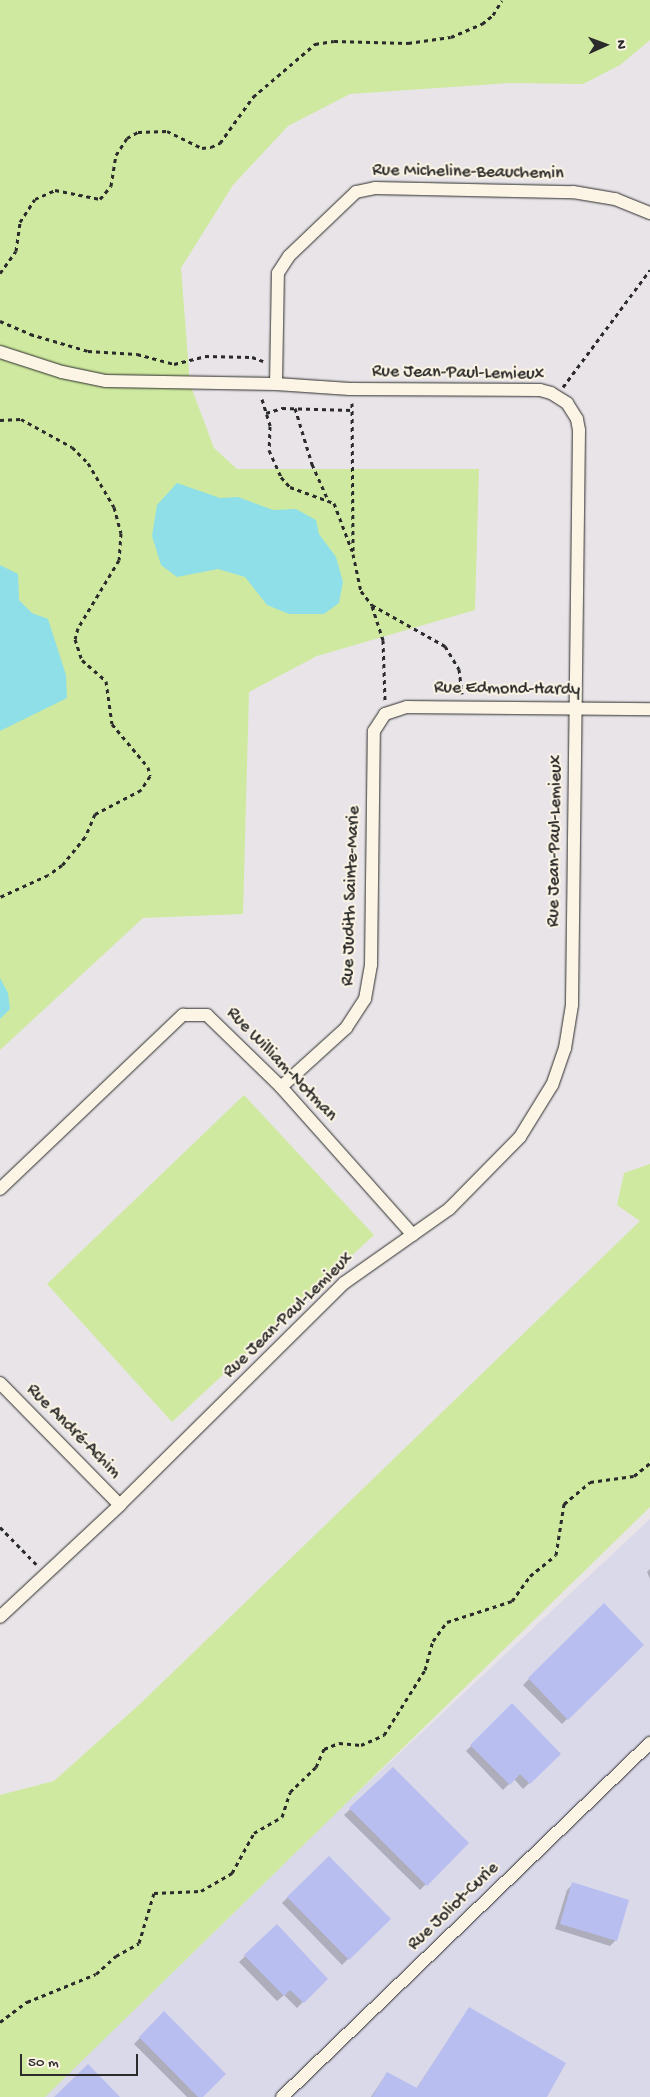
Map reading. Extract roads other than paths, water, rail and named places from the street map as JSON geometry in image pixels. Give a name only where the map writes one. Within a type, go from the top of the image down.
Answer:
[{"type":"street","name":"Rue Micheline-Beauchemin","points":[[276,384],[278,273],[289,256],[356,192],[375,188],[574,192],[615,199],[650,213]]},
{"type":"street","name":"Rue Jean-Paul-Lemieux","points":[[0,352],[62,372],[106,381],[276,384],[350,389],[540,390],[561,398],[574,410],[579,430],[572,1006],[559,1066],[543,1104],[520,1137],[449,1210],[344,1283],[120,1505],[0,1617]]},
{"type":"street","name":"Rue Edmond-Hardy","points":[[374,731],[378,721],[392,710],[407,707],[650,709]]},
{"type":"street","name":"Rue Judith Sainte-Marie","points":[[281,1087],[346,1028],[365,999],[371,965],[374,731]]},
{"type":"street","name":"Rue William-Notman","points":[[0,1189],[183,1015],[207,1014],[281,1087],[413,1235]]},
{"type":"street","name":"Rue André-Achim","points":[[0,1383],[120,1505]]},
{"type":"street","name":"Rue Joliot-Curie","points":[[282,2097],[650,1743]]},
{"type":"water","points":[[177,483],[220,498],[238,497],[273,510],[296,509],[316,520],[319,534],[336,557],[343,582],[339,603],[324,614],[289,614],[267,605],[245,577],[218,569],[177,577],[161,565],[152,536],[157,505]]},
{"type":"water","points":[[0,565],[18,574],[19,600],[32,613],[48,619],[66,675],[67,698],[0,731]]},
{"type":"water","points":[[0,978],[8,993],[10,1009],[0,1019]]}]
